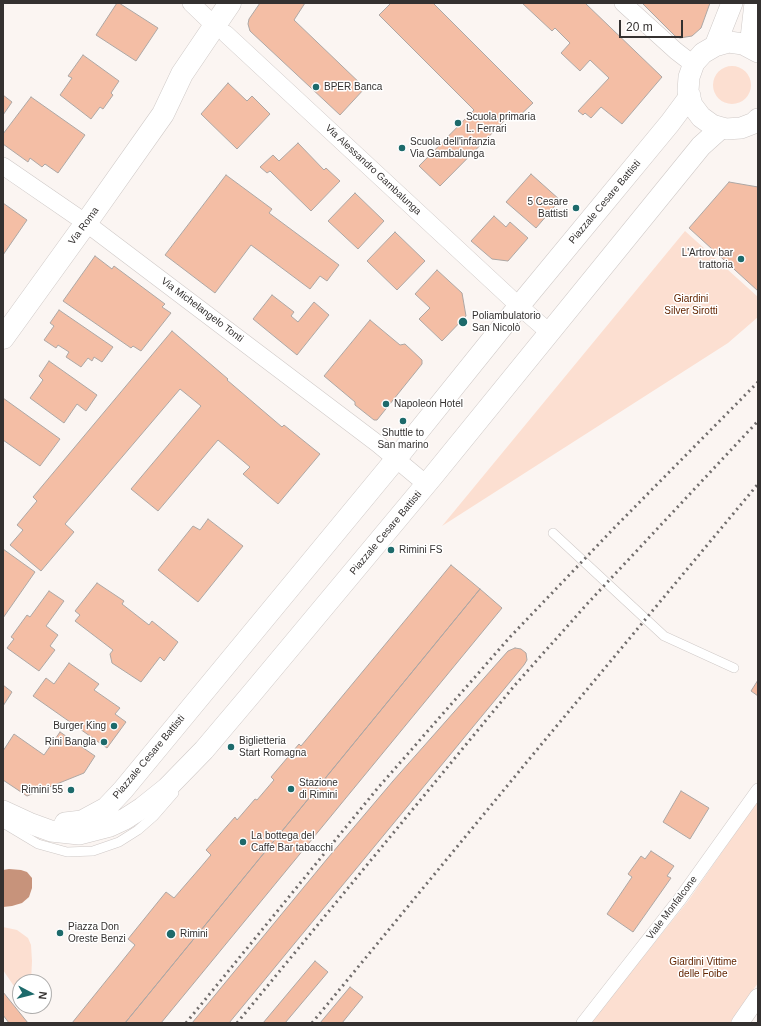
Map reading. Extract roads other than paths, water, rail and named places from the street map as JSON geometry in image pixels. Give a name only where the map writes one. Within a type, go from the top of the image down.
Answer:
[{"type":"main road","name":"Via Roma","points":[[3,338],[163,114],[192,86],[220,30],[230,3]]},
{"type":"main road","name":"Via Roma","points":[[220,30],[247,3]]},
{"type":"street","name":"Via Alessandro Gambalunga","points":[[191,3],[519,306]]},
{"type":"street","points":[[623,3],[676,51],[694,64]]},
{"type":"street","points":[[715,46],[732,3]]},
{"type":"street","points":[[756,3],[754,50],[743,44],[729,42],[715,46],[703,53],[694,64],[689,77],[688,91],[692,105],[701,117],[712,125],[726,129],[741,128],[757,123]]},
{"type":"street","name":"Piazzale Cesare Battisti","points":[[29,823],[57,824],[82,821],[106,808],[123,790],[396,460],[519,306],[670,123],[690,96]]},
{"type":"street","name":"Piazzale Cesare Battisti","points":[[29,823],[50,831],[80,834],[110,826],[125,819],[142,808],[167,788],[204,750],[426,484],[701,146],[721,128]]},
{"type":"street","name":"Via Michelangelo Tonti","points":[[3,166],[86,223],[378,444],[396,460]]},
{"type":"street","points":[[519,306],[550,332]]},
{"type":"street","name":"Piazzale Cesare Battisti","points":[[396,460],[426,484]]},
{"type":"street","name":"Viale Monfalcone","points":[[583,1023],[680,899],[758,790]]},
{"type":"street","points":[[3,811],[29,823]]},
{"type":"street","points":[[740,1023],[758,997]]},
{"type":"lane","points":[[553,532],[664,636],[734,668]]},
{"type":"lane","points":[[3,823],[38,844],[66,852],[93,852],[119,842],[138,830],[154,816],[196,768],[204,750]]},
{"type":"railway","points":[[186,1023],[377,789],[510,637],[617,525],[758,382]]},
{"type":"railway","points":[[237,1023],[515,685],[587,604],[758,421]]},
{"type":"railway","points":[[312,1023],[758,484]]},
{"type":"place","name":"BPER Banca","points":[[316,87]]},
{"type":"place","name":"Scuola primaria L. Ferrari","points":[[458,123]]},
{"type":"place","name":"Scuola dell'infanzia Via Gambalunga","points":[[402,148]]},
{"type":"place","name":"5 Cesare Battisti","points":[[576,208]]},
{"type":"place","name":"L'Artrov bar trattoria","points":[[741,259]]},
{"type":"place","name":"Poliambulatorio San Nicolò","points":[[463,322]]},
{"type":"place","name":"Napoleon Hotel","points":[[386,404]]},
{"type":"place","name":"Shuttle to San marino","points":[[403,421]]},
{"type":"place","name":"Rimini FS","points":[[391,550]]},
{"type":"place","name":"Burger King","points":[[114,726]]},
{"type":"place","name":"Rini Bangla","points":[[104,742]]},
{"type":"place","name":"Biglietteria Start Romagna","points":[[231,747]]},
{"type":"place","name":"Stazione di Rimini","points":[[291,789]]},
{"type":"place","name":"Rimini 55","points":[[71,790]]},
{"type":"place","name":"La bottega del Caffe Bar tabacchi","points":[[243,842]]},
{"type":"place","name":"Piazza Don Oreste Benzi","points":[[60,933]]},
{"type":"place","name":"Rimini","points":[[171,934]]},
{"type":"park label","name":"Giardini Silver Sirotti","points":[[691,304]]},
{"type":"park label","name":"Giardini Vittime delle Foibe","points":[[703,968]]}]
